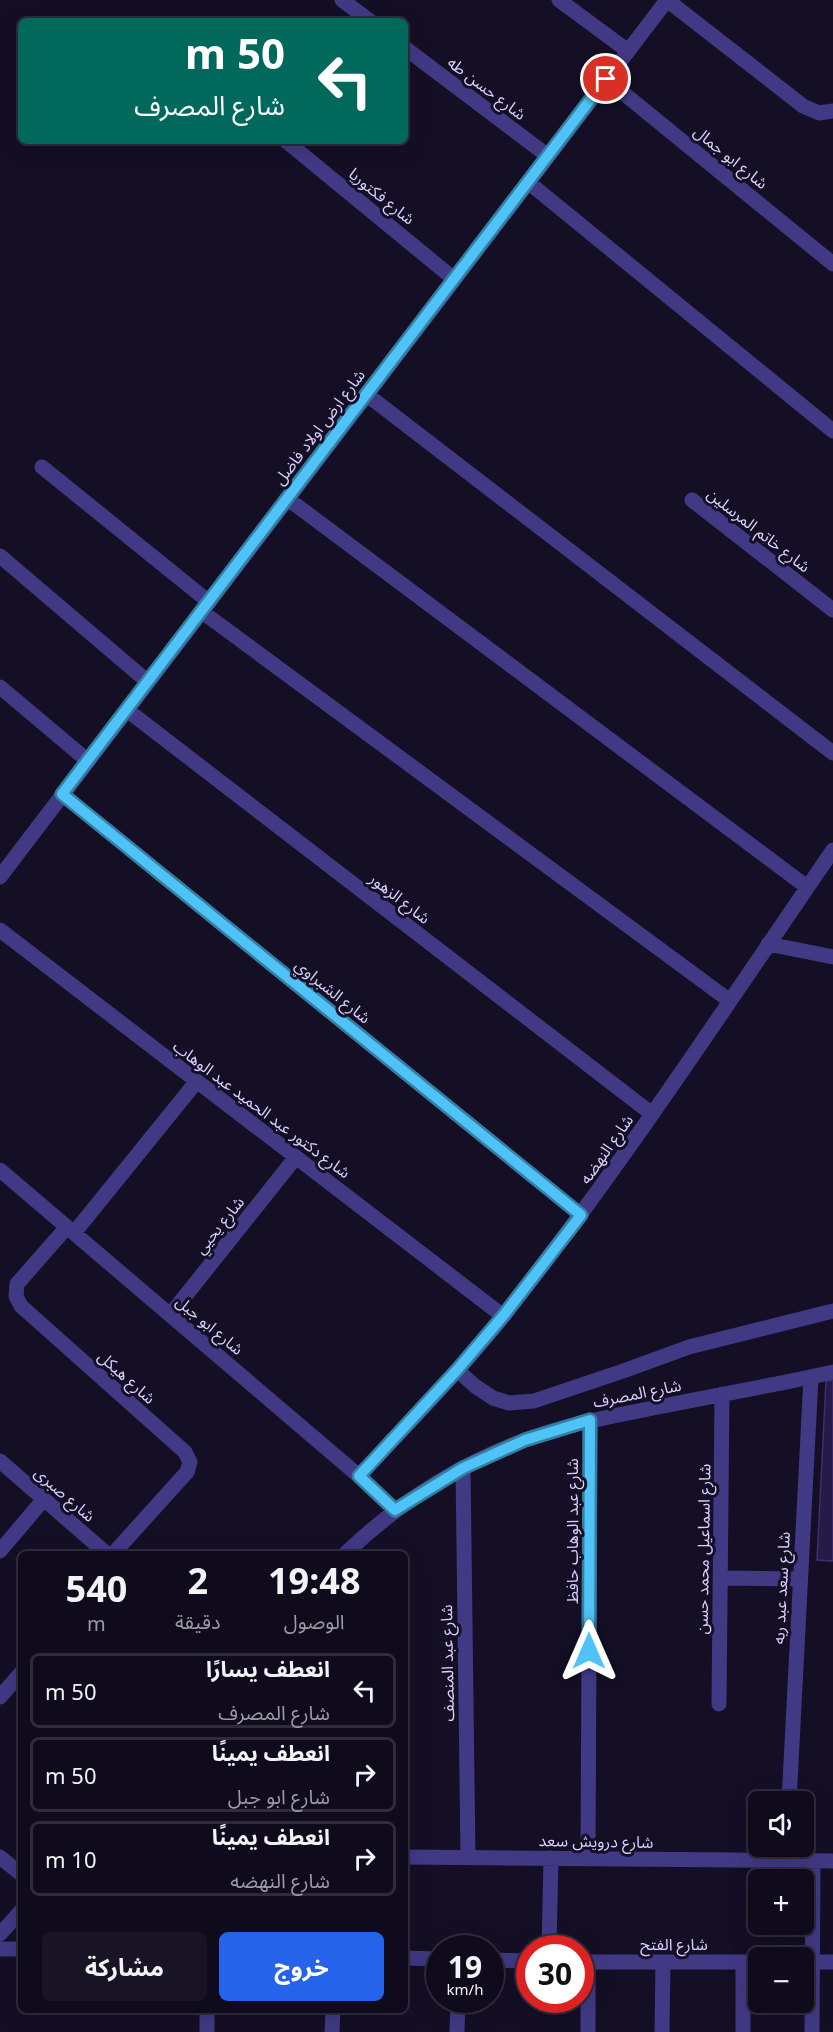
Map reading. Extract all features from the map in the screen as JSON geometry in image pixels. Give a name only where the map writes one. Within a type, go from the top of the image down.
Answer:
[{"type":"street","points":[[342,0],[366,18]]},
{"type":"street","points":[[559,0],[628,51]]},
{"type":"street","points":[[667,0],[802,106],[819,113],[833,111]]},
{"type":"street","name":"شارع ارض اولاد فاضل","points":[[0,877],[667,0]]},
{"type":"street","name":"شارع حسن طه","points":[[408,50],[548,156]]},
{"type":"street","name":"شارع ابو جمال","points":[[606,79],[833,264]]},
{"type":"street","name":"شارع فكتوريا","points":[[290,144],[454,279]]},
{"type":"street","points":[[528,182],[833,431]]},
{"type":"street","points":[[366,394],[833,753]]},
{"type":"street","points":[[42,467],[205,607],[730,1001]]},
{"type":"street","points":[[288,499],[807,887]]},
{"type":"street","name":"شارع خاتم المرسلين","points":[[692,500],[833,610]]},
{"type":"street","points":[[0,556],[148,682]]},
{"type":"street","points":[[0,687],[88,761]]},
{"type":"street","name":"شارع الزهور","points":[[127,710],[652,1114]]},
{"type":"street","name":"شارع الشبراوي","points":[[62,794],[581,1215]]},
{"type":"street","name":"شارع النهضه","points":[[359,1476],[457,1370],[503,1316],[581,1215],[833,850]]},
{"type":"street","name":"شارع دكتور عبد الحميد عبد الوهاب","points":[[0,930],[503,1316]]},
{"type":"street","points":[[768,944],[833,957]]},
{"type":"street","points":[[70,1230],[197,1082]]},
{"type":"street","name":"شارع يحيي","points":[[170,1315],[296,1157]]},
{"type":"street","name":"شارع ابو جبل","points":[[0,1170],[359,1476],[395,1510]]},
{"type":"street","name":"شارع هيكل","points":[[70,1230],[17,1284],[16,1296],[21,1306],[185,1452],[190,1462],[187,1472],[116,1551]]},
{"type":"street","points":[[457,1370],[493,1398],[509,1403],[534,1401],[689,1347],[833,1311]]},
{"type":"street","name":"شارع المصرف","points":[[359,1547],[395,1510],[463,1468],[525,1440],[590,1420],[833,1372]]},
{"type":"street","name":"شارع سعد عبد ربه","points":[[789,1791],[811,1377]]},
{"type":"street","name":"شارع اسماعيل محمد حسن","points":[[719,1704],[722,1394]]},
{"type":"street","name":"شارع عبد الوهاب حافظ","points":[[588,1858],[590,1420]]},
{"type":"street","name":"شارع صبرى","points":[[0,1461],[104,1551]]},
{"type":"street","name":"شارع عبد المنصف","points":[[463,1468],[468,1857]]},
{"type":"street","points":[[0,1551],[44,1499]]},
{"type":"street","points":[[720,1578],[799,1579]]},
{"type":"street","points":[[0,1696],[18,1676]]},
{"type":"street","name":"شارع درويش سعد","points":[[408,1857],[588,1858],[748,1855]]},
{"type":"street","points":[[0,1857],[18,1872]]},
{"type":"street","name":"شارع درويش سعد","points":[[800,1857],[833,1861]]},
{"type":"street","points":[[549,1935],[551,1858]]},
{"type":"street","points":[[809,1947],[813,1860]]},
{"type":"street","points":[[0,1934],[18,1914]]},
{"type":"street","points":[[0,1948],[18,1949]]},
{"type":"street","points":[[408,1958],[426,1959]]},
{"type":"street","name":"شارع الفتح","points":[[594,1962],[748,1962]]},
{"type":"street","points":[[662,2032],[663,1962]]},
{"type":"street","points":[[814,1962],[833,1962]]},
{"type":"street","points":[[743,2032],[748,1988]]},
{"type":"street","points":[[207,2013],[207,2032]]},
{"type":"street","points":[[332,2032],[333,2013]]},
{"type":"street","points":[[457,2032],[458,2013]]},
{"type":"street","points":[[587,2013],[588,2032]]},
{"type":"street","points":[[811,2013],[812,2032]]},
{"type":"building","points":[[826,1381],[833,1381],[833,1561],[817,1560]]},
{"type":"route","points":[[589,1651],[590,1420],[525,1440],[463,1468],[395,1510],[359,1476],[457,1370],[503,1316],[581,1215],[62,794],[606,79]]}]
